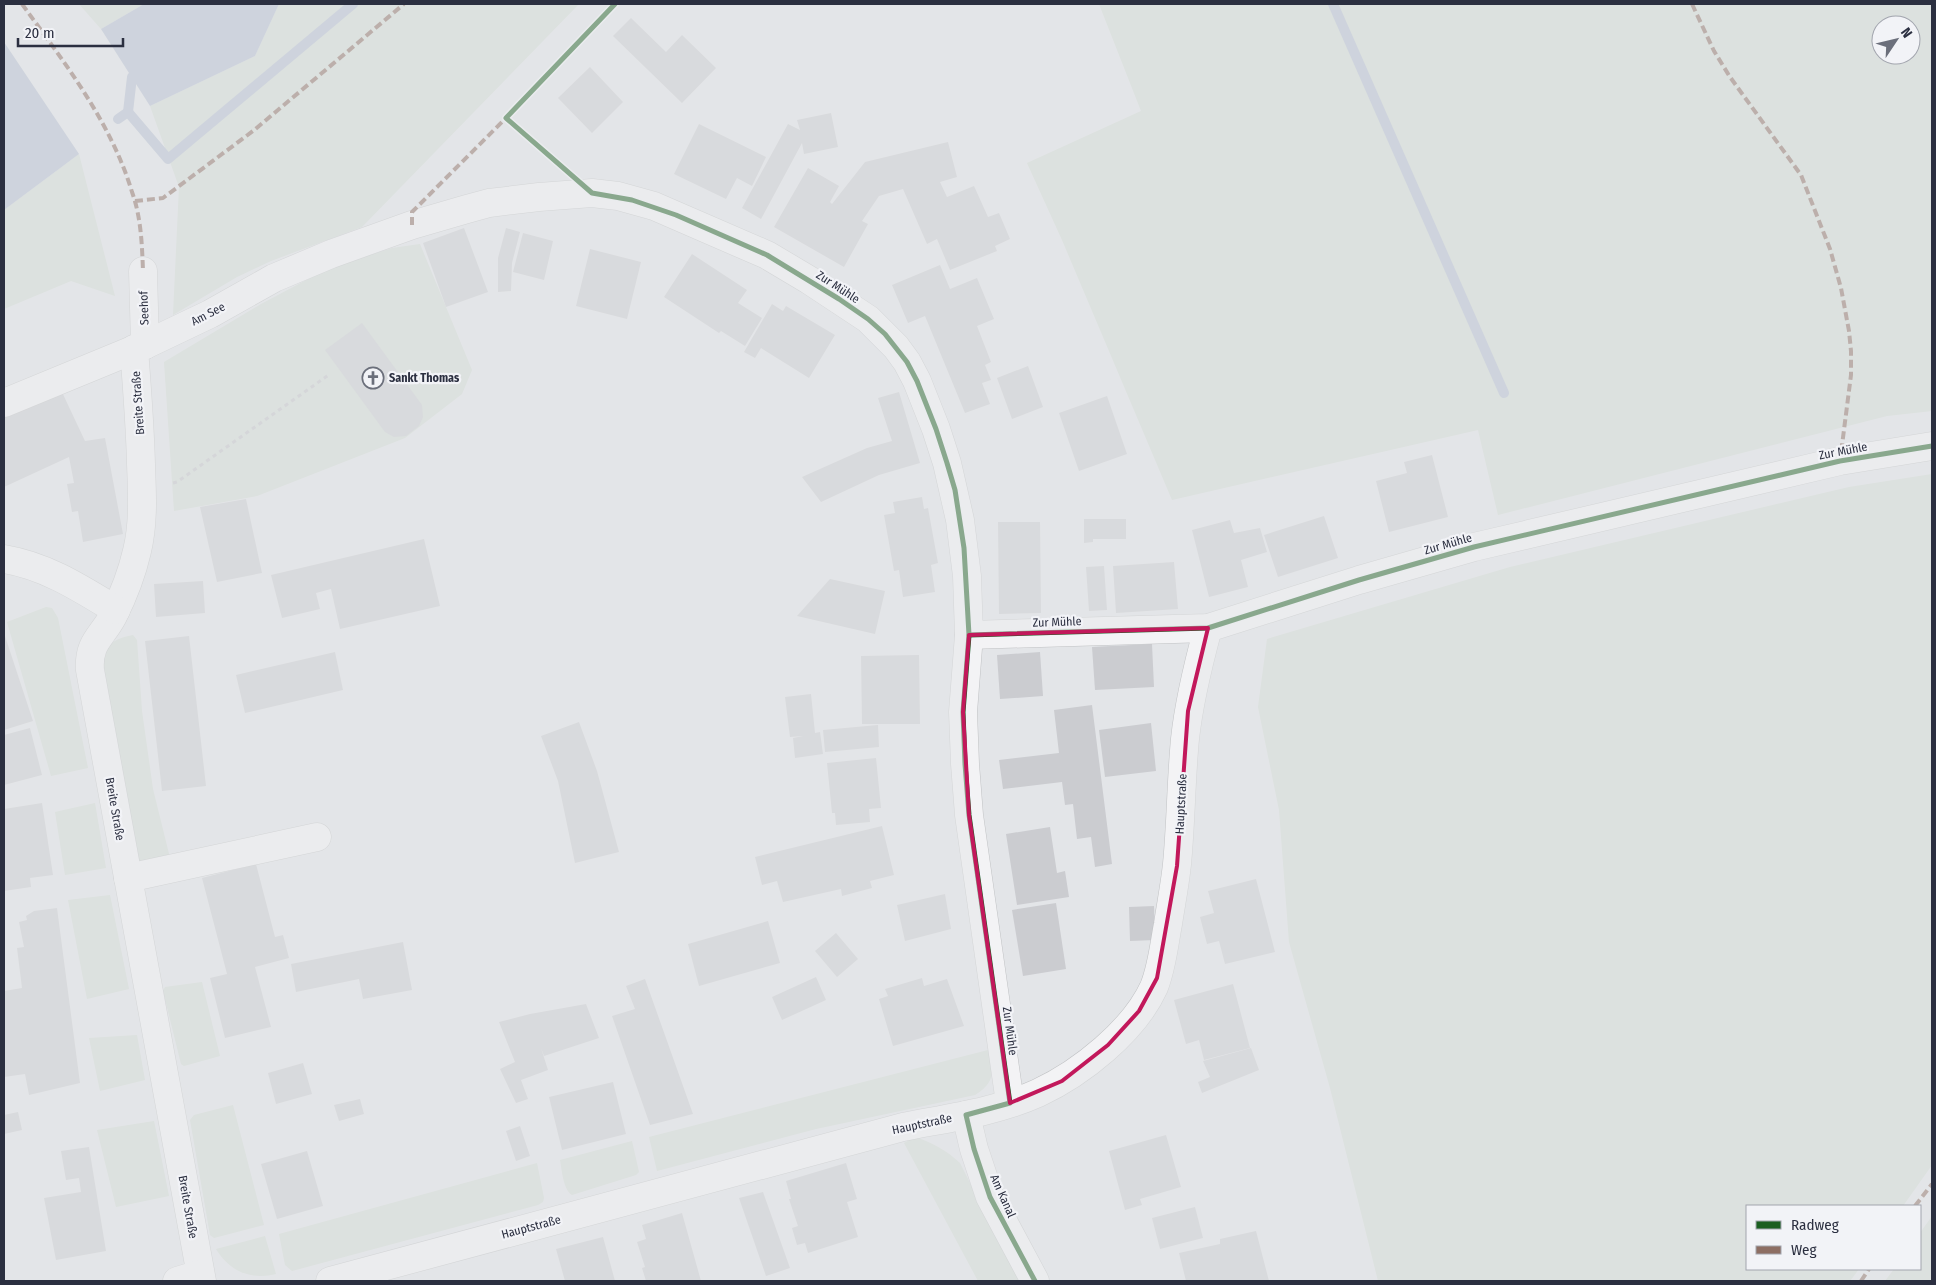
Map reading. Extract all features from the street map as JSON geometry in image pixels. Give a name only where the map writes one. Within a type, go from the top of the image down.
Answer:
[{"type":"street","name":"Zur Mühle","points":[[412,225],[502,201],[592,193],[618,196],[676,214],[767,255],[868,319],[885,334],[907,362],[927,404],[947,462],[955,490],[964,548],[968,635],[963,712],[969,815],[1010,1103]]},
{"type":"street","name":"Am See","points":[[4,403],[140,347],[210,314],[274,278],[361,242],[412,225]]},
{"type":"street","name":"Seehof","points":[[140,347],[143,271]]},
{"type":"street","name":"Breite Straße","points":[[140,347],[142,512],[137,552],[116,610],[94,643],[89,663],[128,878],[193,1279]]},
{"type":"street","name":"Zur Mühle","points":[[968,635],[1208,628],[1369,577],[1513,537],[1840,461],[1932,446]]},
{"type":"street","points":[[4,559],[29,564],[55,574],[116,610]]},
{"type":"street","name":"Hauptstraße","points":[[330,1281],[903,1127],[966,1115],[1010,1103],[1049,1088],[1085,1064],[1108,1045],[1128,1024],[1147,999],[1153,988],[1161,961],[1177,866],[1188,711],[1208,628]]},
{"type":"street","points":[[128,878],[317,837]]},
{"type":"street","name":"Am Kanal","points":[[966,1115],[974,1148],[990,1197],[1035,1281]]},
{"type":"path","points":[[142,492],[177,482],[330,374]]},
{"type":"highlighted area","points":[[1208,628],[1188,711],[1177,866],[1157,978],[1139,1011],[1108,1045],[1062,1081],[1010,1103],[969,815],[963,712],[969,635]]},
{"type":"shaded area","points":[[79,4],[144,4],[101,29]]},
{"type":"shaded area","points":[[279,4],[579,4],[362,227],[271,261],[237,277],[173,315],[179,187],[150,106],[255,56]]},
{"type":"shaded area","points":[[1099,4],[1932,4],[1932,411],[1887,416],[1498,515],[1478,430],[1172,500],[1062,240],[1027,163],[1141,111]]},
{"type":"shaded area","points":[[79,154],[115,296],[71,281],[4,309],[4,210]]},
{"type":"shaded area","points":[[420,244],[472,370],[462,394],[405,438],[257,496],[174,511],[164,362],[261,304],[329,268],[392,248]]},
{"type":"shaded area","points":[[1932,474],[1932,1165],[1904,1205],[1746,1205],[1746,1270],[1858,1270],[1850,1281],[1378,1281],[1330,1088],[1289,942],[1279,810],[1258,707],[1267,639],[1510,567],[1849,487]]},
{"type":"shaded area","points":[[46,607],[52,608],[58,618],[88,768],[51,776],[7,622]]},
{"type":"shaded area","points":[[133,635],[137,640],[142,711],[153,789],[171,862],[139,869],[104,681],[105,656],[110,645],[123,637]]},
{"type":"shaded area","points":[[95,803],[106,868],[65,875],[55,812]]},
{"type":"shaded area","points":[[110,895],[129,989],[87,999],[68,900]]},
{"type":"shaded area","points":[[202,982],[220,1056],[184,1066],[181,1064],[163,991],[165,987]]},
{"type":"shaded area","points":[[137,1035],[145,1080],[100,1091],[89,1038]]},
{"type":"shaded area","points":[[988,1050],[991,1059],[991,1077],[982,1091],[975,1095],[816,1129],[657,1171],[649,1137]]},
{"type":"shaded area","points":[[233,1105],[264,1225],[214,1238],[210,1235],[190,1120],[194,1115]]},
{"type":"shaded area","points":[[154,1121],[169,1196],[116,1207],[97,1130]]},
{"type":"shaded area","points":[[915,1137],[939,1147],[960,1163],[1019,1281],[978,1281],[904,1143]]},
{"type":"shaded area","points":[[632,1141],[639,1172],[636,1175],[572,1195],[569,1192],[563,1179],[560,1160]]},
{"type":"shaded area","points":[[537,1163],[544,1198],[543,1202],[538,1205],[292,1271],[285,1265],[279,1234]]},
{"type":"shaded area","points":[[1932,1216],[1932,1281],[1885,1281],[1893,1270],[1921,1270],[1921,1232]]},
{"type":"shaded area","points":[[265,1236],[276,1274],[258,1276],[242,1272],[228,1263],[216,1249]]},
{"type":"water","points":[[144,4],[279,4],[255,56],[150,106],[101,29]]},
{"type":"water","points":[[4,42],[79,154],[4,210]]},
{"type":"building","points":[[631,18],[666,52],[682,35],[716,68],[682,103],[613,36]]},
{"type":"building","points":[[590,67],[623,102],[592,133],[558,98]]},
{"type":"building","points":[[831,113],[838,147],[804,154],[802,143],[761,219],[742,208],[788,124],[800,130],[797,120]]},
{"type":"building","points":[[699,124],[766,157],[752,186],[737,178],[726,199],[674,174]]},
{"type":"building","points":[[948,142],[957,177],[940,182],[947,197],[974,186],[988,217],[999,213],[1010,239],[995,246],[997,251],[950,270],[937,239],[927,244],[903,189],[879,196],[862,221],[868,224],[844,267],[774,227],[808,168],[839,186],[830,202],[832,204],[865,162]]},
{"type":"building","points":[[464,228],[488,292],[446,307],[423,243]]},
{"type":"building","points":[[506,228],[520,232],[512,263],[511,291],[498,292],[498,258]]},
{"type":"building","points":[[523,233],[553,241],[544,280],[513,272]]},
{"type":"building","points":[[590,249],[641,262],[627,319],[576,306]]},
{"type":"building","points":[[692,254],[747,290],[738,303],[762,318],[745,346],[721,331],[719,333],[664,297]]},
{"type":"building","points":[[940,265],[950,289],[977,278],[994,319],[977,326],[991,362],[985,365],[991,380],[982,383],[990,404],[965,413],[925,316],[908,323],[892,285]]},
{"type":"building","points":[[772,304],[783,311],[786,306],[835,335],[809,378],[761,348],[755,358],[744,352]]},
{"type":"building","name":"Sankt Thomas","points":[[362,323],[422,405],[423,417],[419,426],[406,436],[394,437],[385,432],[325,350]]},
{"type":"building","points":[[1028,366],[1043,407],[1012,419],[997,378]]},
{"type":"building","points":[[61,390],[85,441],[105,438],[123,534],[83,542],[78,511],[72,512],[67,484],[74,483],[69,457],[4,487],[4,416]]},
{"type":"building","points":[[899,392],[920,463],[879,475],[821,502],[802,477],[867,448],[892,441],[878,398]]},
{"type":"building","points":[[1107,396],[1127,454],[1079,471],[1059,413]]},
{"type":"building","points":[[1432,455],[1448,517],[1389,532],[1376,481],[1407,473],[1404,462]]},
{"type":"building","points":[[922,497],[924,509],[928,508],[938,563],[931,565],[935,592],[903,597],[899,570],[894,571],[884,515],[895,513],[893,502]]},
{"type":"building","points":[[246,499],[262,573],[217,582],[200,507]]},
{"type":"building","points":[[1324,516],[1338,558],[1278,577],[1264,535]]},
{"type":"building","points":[[1084,519],[1126,519],[1126,539],[1093,539],[1093,542],[1084,543]]},
{"type":"building","points":[[1230,520],[1234,533],[1260,528],[1267,552],[1241,560],[1248,587],[1209,597],[1192,530]]},
{"type":"building","points":[[998,522],[1040,522],[1041,613],[999,614]]},
{"type":"building","points":[[424,539],[440,606],[340,629],[331,589],[316,593],[320,609],[282,618],[271,575]]},
{"type":"building","points":[[1174,562],[1178,609],[1116,613],[1113,566]]},
{"type":"building","points":[[1104,566],[1107,610],[1089,611],[1086,567]]},
{"type":"building","points":[[830,579],[885,591],[875,634],[797,616]]},
{"type":"building","points":[[203,581],[205,613],[156,617],[154,584]]},
{"type":"building","points":[[4,633],[33,721],[4,730]]},
{"type":"building","points":[[189,636],[206,786],[162,791],[145,641]]},
{"type":"building","points":[[1152,644],[1154,687],[1095,690],[1092,647]]},
{"type":"building","points":[[335,652],[343,690],[245,713],[236,675]]},
{"type":"building","points":[[1040,652],[1043,696],[1000,699],[997,655]]},
{"type":"building","points":[[919,655],[920,724],[862,724],[861,656]]},
{"type":"building","points":[[811,694],[815,733],[820,732],[823,754],[795,758],[793,738],[803,736],[790,737],[785,697]]},
{"type":"building","points":[[1092,705],[1112,864],[1095,867],[1091,837],[1077,839],[1073,804],[1065,805],[1062,782],[1003,789],[999,760],[1059,753],[1054,710]]},
{"type":"building","points":[[579,722],[597,771],[619,852],[575,863],[558,781],[541,736]]},
{"type":"building","points":[[1151,723],[1156,771],[1105,777],[1099,730]]},
{"type":"building","points":[[878,725],[879,747],[825,752],[823,730]]},
{"type":"building","points":[[30,728],[42,775],[4,785],[4,735]]},
{"type":"building","points":[[876,758],[881,808],[869,809],[870,822],[836,825],[835,813],[832,813],[827,763]]},
{"type":"building","points":[[42,803],[53,875],[30,878],[31,887],[4,891],[4,809]]},
{"type":"building","points":[[882,826],[894,875],[870,881],[872,888],[842,896],[841,889],[783,902],[777,881],[762,885],[755,857]]},
{"type":"building","points":[[1050,827],[1057,873],[1065,871],[1069,897],[1017,905],[1006,834]]},
{"type":"building","points":[[256,864],[275,937],[283,935],[289,958],[255,967],[271,1027],[225,1038],[210,978],[227,974],[202,878]]},
{"type":"building","points":[[1256,879],[1275,952],[1225,964],[1219,941],[1207,944],[1200,917],[1214,913],[1208,891]]},
{"type":"building","points":[[945,894],[951,929],[905,941],[897,905]]},
{"type":"building","points":[[1056,903],[1066,969],[1023,976],[1012,910]]},
{"type":"building","points":[[1154,906],[1155,940],[1130,941],[1129,907]]},
{"type":"building","points":[[57,908],[80,1083],[29,1095],[25,1074],[4,1077],[4,991],[22,988],[17,948],[24,947],[19,922],[27,920],[26,916],[34,911]]},
{"type":"building","points":[[768,921],[780,963],[699,986],[688,944]]},
{"type":"building","points":[[836,933],[858,959],[837,977],[815,951]]},
{"type":"building","points":[[403,942],[412,990],[363,999],[359,979],[296,992],[291,964]]},
{"type":"building","points":[[816,977],[826,1000],[782,1020],[772,997]]},
{"type":"building","points":[[922,978],[924,986],[947,979],[964,1026],[893,1046],[879,999],[888,996],[885,989]]},
{"type":"building","points":[[645,979],[693,1114],[650,1125],[612,1016],[635,1009],[626,986]]},
{"type":"building","points":[[1233,984],[1250,1048],[1204,1060],[1199,1040],[1186,1044],[1174,1000]]},
{"type":"building","points":[[586,1004],[599,1038],[544,1056],[541,1048],[548,1070],[521,1080],[528,1099],[516,1103],[500,1069],[515,1062],[499,1022],[530,1014]]},
{"type":"building","points":[[1251,1048],[1259,1070],[1202,1093],[1198,1082],[1210,1077],[1203,1061]]},
{"type":"building","points":[[303,1063],[312,1094],[276,1104],[268,1073]]},
{"type":"building","points":[[613,1082],[626,1134],[562,1150],[549,1097]]},
{"type":"building","points":[[360,1099],[364,1114],[339,1121],[334,1105]]},
{"type":"building","points":[[18,1112],[22,1130],[4,1134],[4,1115]]},
{"type":"building","points":[[520,1126],[530,1156],[516,1161],[506,1131]]},
{"type":"building","points":[[1166,1135],[1181,1187],[1140,1199],[1142,1205],[1125,1210],[1109,1151]]},
{"type":"building","points":[[89,1147],[106,1251],[56,1260],[44,1198],[81,1192],[79,1178],[66,1180],[61,1151]]},
{"type":"building","points":[[307,1151],[323,1206],[277,1219],[261,1164]]},
{"type":"building","points":[[846,1163],[857,1199],[847,1202],[858,1237],[808,1253],[805,1243],[797,1245],[792,1228],[798,1226],[789,1199],[791,1199],[786,1181]]},
{"type":"building","points":[[763,1192],[790,1268],[766,1276],[739,1198]]},
{"type":"building","points":[[1195,1207],[1203,1238],[1160,1249],[1152,1218]]},
{"type":"building","points":[[682,1213],[701,1281],[646,1281],[642,1268],[645,1267],[637,1242],[646,1239],[642,1225]]},
{"type":"building","points":[[1256,1231],[1269,1281],[1186,1281],[1179,1253],[1220,1244],[1220,1239]]},
{"type":"building","points":[[603,1237],[615,1281],[565,1281],[556,1249]]},
{"type":"waterway","points":[[118,119],[128,112],[168,159],[353,4]]},
{"type":"waterway","points":[[1333,4],[1504,393]]},
{"type":"waterway","points":[[128,112],[132,77]]},
{"type":"marked path","points":[[22,4],[70,71],[112,141],[123,166],[137,211],[143,271]]},
{"type":"marked path","points":[[135,201],[163,198],[253,131],[404,4]]},
{"type":"marked path","points":[[1692,4],[1714,51],[1730,77],[1801,175],[1830,249],[1841,288],[1851,351],[1851,375],[1840,461]]},
{"type":"marked path","points":[[412,225],[412,212],[509,115]]},
{"type":"marked path","points":[[1916,1205],[1932,1184]]},
{"type":"marked path","points":[[1861,1281],[1868,1270]]},
{"type":"cycle path","points":[[615,4],[506,118],[592,193],[632,200],[676,215],[767,255],[868,319],[885,334],[907,362],[917,381],[936,429],[955,490],[964,548],[969,635],[963,712],[969,815],[1010,1103],[966,1115],[974,1149],[990,1197],[1035,1281]]},
{"type":"cycle path","points":[[969,635],[1208,628],[1359,580],[1474,547],[1840,461],[1932,446]]},
{"type":"place","name":"Sankt Thomas","points":[[373,378]]}]
